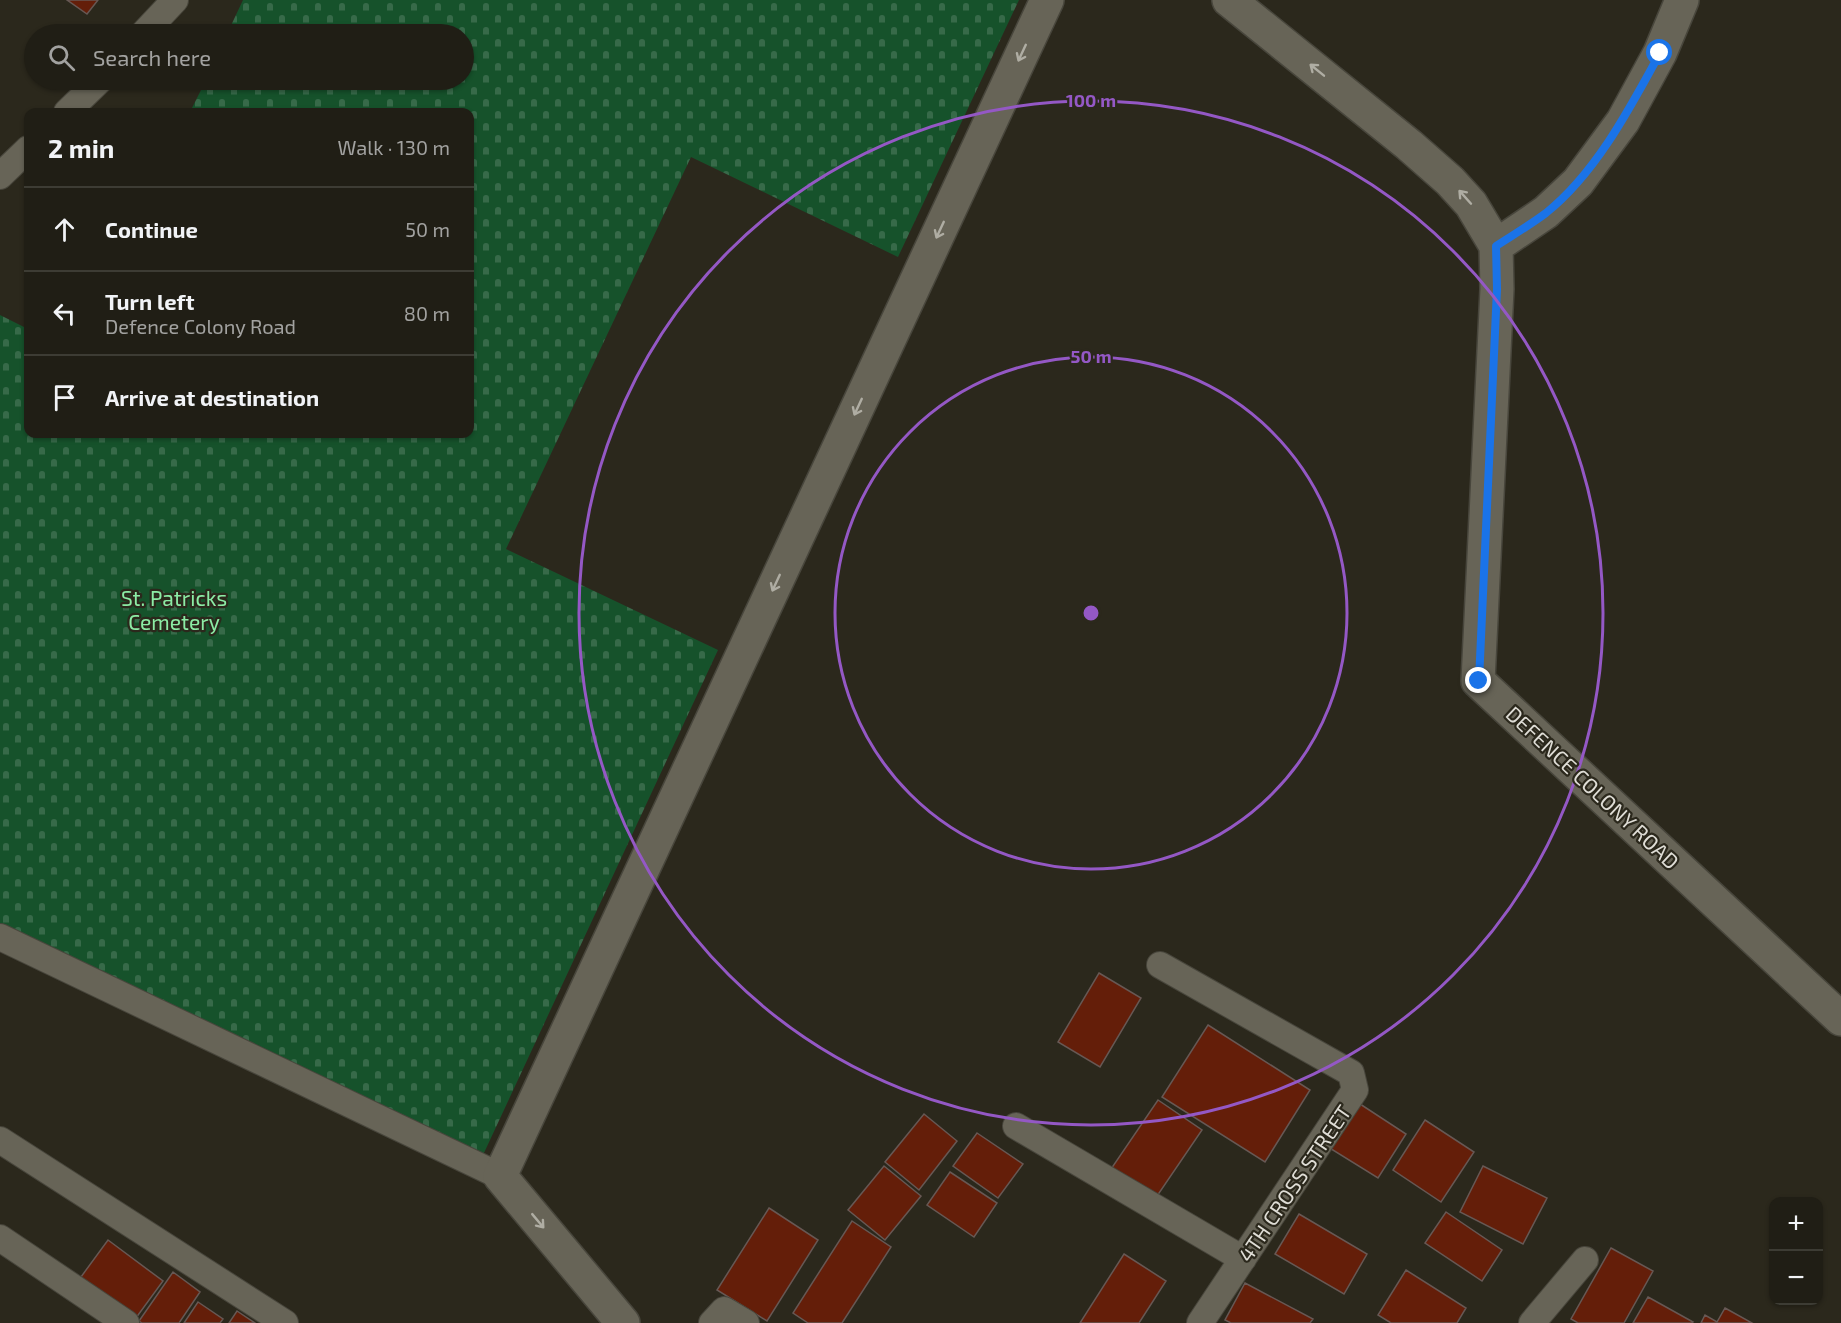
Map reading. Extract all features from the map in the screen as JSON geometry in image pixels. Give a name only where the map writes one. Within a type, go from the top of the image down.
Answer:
[{"type":"main road","points":[[623,1323],[500,1176],[1047,0]]},
{"type":"main road","points":[[1229,0],[1382,122],[1450,181],[1472,204],[1496,246],[1546,212],[1578,182],[1623,121],[1660,53],[1682,0]]},
{"type":"main road","name":"DEFENCE COLONY ROAD","points":[[1496,246],[1497,289],[1479,681],[1841,1019]]},
{"type":"street","points":[[152,24],[175,0]]},
{"type":"street","points":[[72,108],[90,90]]},
{"type":"street","points":[[0,176],[24,153]]},
{"type":"street","points":[[0,937],[500,1176]]},
{"type":"street","name":"4TH CROSS STREET","points":[[1160,965],[1352,1073],[1355,1090],[1200,1323]]},
{"type":"street","points":[[1016,1126],[1243,1259]]},
{"type":"street","points":[[0,1140],[285,1323]]},
{"type":"street","points":[[0,1238],[126,1323]]},
{"type":"street","points":[[1532,1323],[1585,1260]]},
{"type":"street","points":[[712,1323],[724,1310],[746,1323]]},
{"type":"green space","name":"St. Patricks Cemetery","points":[[243,0],[1019,0],[898,257],[691,157],[506,549],[718,650],[483,1155],[0,928],[0,315],[24,327],[24,438],[474,438],[474,108],[192,108],[201,90],[474,90],[474,24],[232,24]]},
{"type":"building","points":[[67,0],[98,0],[87,14]]},
{"type":"building","points":[[1099,973],[1141,998],[1100,1067],[1058,1042]]},
{"type":"building","points":[[1208,1025],[1310,1090],[1265,1162],[1162,1097]]},
{"type":"building","points":[[1158,1100],[1202,1130],[1155,1199],[1111,1169]]},
{"type":"building","points":[[1357,1102],[1406,1134],[1378,1178],[1328,1147]]},
{"type":"building","points":[[924,1114],[957,1141],[919,1190],[885,1162]]},
{"type":"building","points":[[1425,1120],[1474,1152],[1441,1202],[1393,1170]]},
{"type":"building","points":[[977,1133],[1023,1164],[998,1198],[953,1166]]},
{"type":"building","points":[[884,1166],[921,1196],[885,1240],[848,1210]]},
{"type":"building","points":[[1483,1166],[1547,1198],[1523,1244],[1460,1212]]},
{"type":"building","points":[[950,1172],[997,1203],[974,1237],[927,1205]]},
{"type":"building","points":[[769,1208],[818,1240],[767,1321],[717,1290]]},
{"type":"building","points":[[1446,1212],[1502,1250],[1482,1281],[1425,1243]]},
{"type":"building","points":[[1299,1214],[1367,1254],[1344,1294],[1275,1254]]},
{"type":"building","points":[[852,1221],[891,1247],[842,1323],[808,1323],[793,1313]]},
{"type":"building","points":[[108,1240],[163,1281],[133,1322],[78,1281]]},
{"type":"building","points":[[1611,1248],[1653,1271],[1624,1323],[1578,1323],[1571,1319]]},
{"type":"building","points":[[1124,1254],[1166,1281],[1139,1323],[1080,1323]]},
{"type":"building","points":[[1406,1270],[1466,1308],[1457,1323],[1391,1323],[1378,1315]]},
{"type":"building","points":[[173,1272],[200,1292],[179,1323],[142,1323],[139,1321]]},
{"type":"building","points":[[1245,1283],[1313,1319],[1310,1323],[1231,1323],[1225,1320]]},
{"type":"building","points":[[1648,1297],[1693,1322],[1633,1323]]},
{"type":"building","points":[[198,1302],[223,1319],[220,1323],[184,1323]]},
{"type":"building","points":[[1725,1308],[1752,1323],[1701,1323],[1705,1315],[1717,1322]]},
{"type":"building","points":[[237,1311],[255,1323],[229,1323]]},
{"type":"route","points":[[1479,681],[1497,289],[1496,246],[1546,212],[1578,182],[1623,121],[1660,53]]}]
